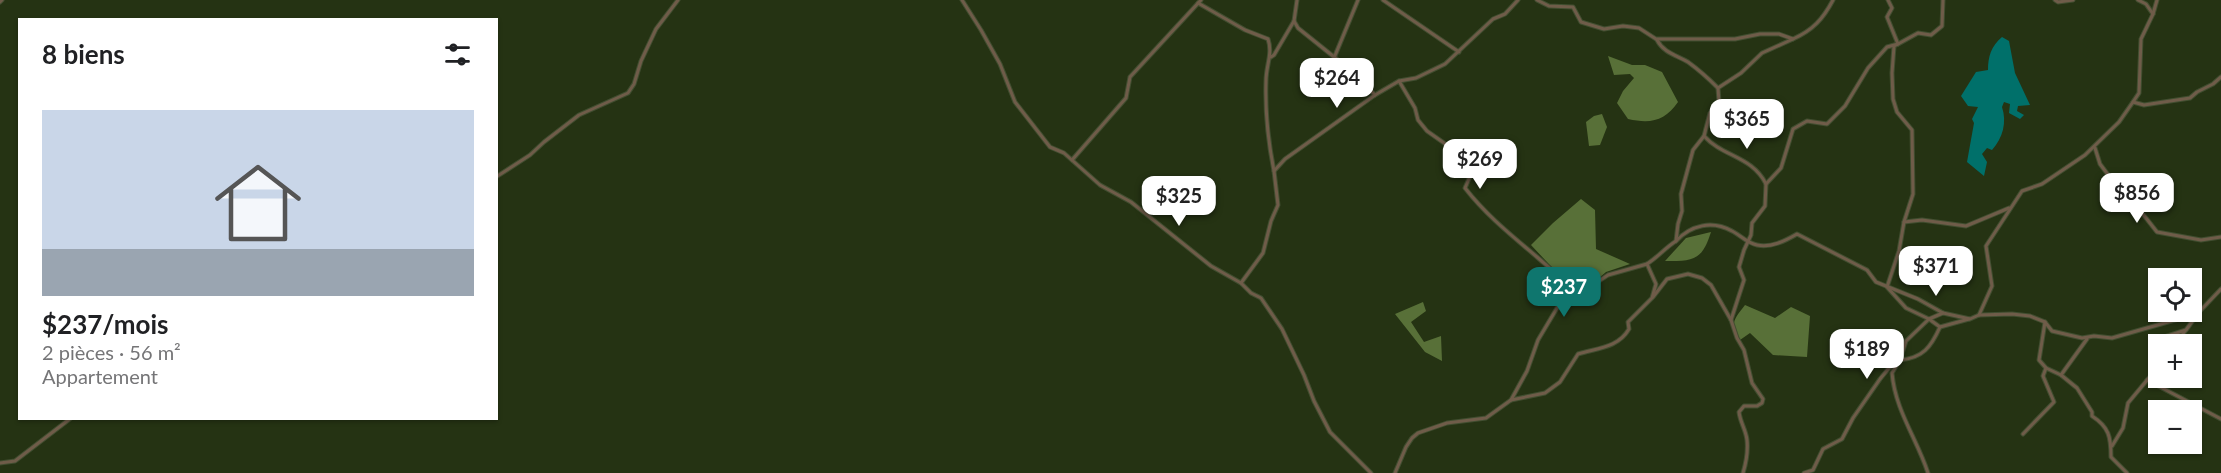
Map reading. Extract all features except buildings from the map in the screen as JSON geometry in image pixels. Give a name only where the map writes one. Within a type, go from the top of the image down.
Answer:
[{"type":"street","points":[[498,176],[530,155],[579,116],[628,93],[634,84],[656,29],[678,0]]},
{"type":"street","points":[[962,0],[1000,64],[1015,102],[1050,147],[1064,153],[1100,184],[1131,202],[1210,266],[1241,283],[1251,293],[1261,298],[1282,329],[1330,432],[1371,473]]},
{"type":"street","points":[[1270,57],[1274,55],[1294,21],[1297,0]]},
{"type":"street","points":[[1334,58],[1358,0]]},
{"type":"street","points":[[1383,0],[1459,52]]},
{"type":"street","points":[[1274,171],[1285,159],[1375,95],[1399,81],[1416,78],[1445,64],[1493,19],[1505,14],[1518,0]]},
{"type":"street","points":[[1537,0],[1549,6],[1573,8],[1581,22],[1590,26],[1605,29],[1623,26],[1639,28],[1656,39],[1662,49],[1687,62],[1718,88],[1719,102],[1710,113],[1704,136],[1693,150],[1684,180],[1681,194],[1682,212],[1676,241]]},
{"type":"street","points":[[1718,88],[1741,73],[1762,53],[1809,32],[1824,17],[1833,0]]},
{"type":"street","points":[[1888,0],[1892,8],[1887,17],[1898,44]]},
{"type":"street","points":[[1887,287],[1899,251],[1904,222],[1913,194],[1912,130],[1898,112],[1893,99],[1894,46],[1918,33],[1931,35],[1942,26],[1943,0]]},
{"type":"street","points":[[2055,0],[2058,2],[2073,0]]},
{"type":"street","points":[[2138,0],[2146,4],[2153,14]]},
{"type":"street","points":[[1979,315],[1992,286],[1986,246],[2022,191],[2042,184],[2095,147],[2139,93],[2141,39],[2157,0]]},
{"type":"street","points":[[1072,160],[1126,98],[1130,77],[1200,2],[1245,30],[1268,39],[1272,50],[1265,78],[1267,132],[1278,205],[1271,221],[1263,253],[1241,283]]},
{"type":"street","points":[[1294,21],[1298,28],[1354,73],[1375,95]]},
{"type":"street","points":[[1656,39],[1735,39],[1770,34],[1779,34],[1793,39]]},
{"type":"street","points":[[1766,184],[1782,168],[1793,129],[1807,121],[1827,124],[1845,106],[1868,68],[1887,46],[1898,44]]},
{"type":"street","points":[[2213,84],[2221,77]]},
{"type":"street","points":[[1399,81],[1415,108],[1418,120],[1427,131],[1444,143],[1471,174],[1465,188],[1480,207],[1562,280],[1581,293]]},
{"type":"street","points":[[2133,102],[2144,105],[2190,98],[2197,92],[2221,82]]},
{"type":"street","points":[[1704,136],[1710,143],[1760,172],[1766,184],[1765,206],[1752,223],[1749,242],[1739,267],[1744,280],[1731,320]]},
{"type":"street","points":[[2095,147],[2100,164],[2121,192],[2135,204],[2157,232],[2201,240],[2221,237]]},
{"type":"street","points":[[1904,222],[1922,220],[1966,226],[2011,207]]},
{"type":"street","points":[[1511,400],[1527,371],[1538,340],[1560,303],[1581,293],[1608,275],[1647,264],[1658,258],[1685,231],[1703,225],[1719,224],[1749,242],[1766,245],[1784,242],[1797,234],[1867,270],[1876,282],[1918,299],[1943,313],[1970,319]]},
{"type":"street","points":[[1647,264],[1656,284],[1652,298]]},
{"type":"street","points":[[1395,473],[1406,447],[1418,433],[1447,423],[1486,418],[1511,400],[1545,393],[1560,382],[1578,354],[1601,349],[1621,340],[1629,329],[1628,322],[1667,279],[1688,274],[1702,278],[1711,285],[1731,320],[1744,350],[1752,382],[1763,399],[1762,403],[1757,406],[1744,406],[1739,412],[1747,439],[1743,473]]},
{"type":"street","points":[[1887,287],[1906,308],[1940,327]]},
{"type":"street","points":[[2202,309],[2221,289]]},
{"type":"street","points":[[1928,473],[1920,449],[1905,423],[1892,373],[1900,360],[1906,341],[1929,319],[1943,313]]},
{"type":"street","points":[[1804,473],[1813,470],[1823,449],[1842,439],[1853,418],[1889,368],[1900,360],[1914,359],[1932,343],[1940,327],[1979,315],[2030,316],[2045,322],[2052,331],[2089,338]]},
{"type":"street","points":[[2045,322],[2039,360],[2046,368],[2061,375],[2077,388],[2092,412],[2092,416],[2102,422],[2111,437],[2111,457],[2127,473]]},
{"type":"street","points":[[2061,375],[2089,338],[2094,336],[2112,338],[2172,322]]},
{"type":"street","points":[[2183,334],[2190,322]]},
{"type":"street","points":[[2174,334],[2186,330]]},
{"type":"street","points":[[2023,434],[2054,402],[2043,376],[2046,368]]},
{"type":"street","points":[[2111,446],[2119,438],[2123,428],[2128,403],[2147,380],[2221,419]]},
{"type":"street","points":[[0,463],[15,462],[68,420]]},
{"type":"green space","points":[[1608,56],[1632,65],[1645,65],[1662,72],[1678,102],[1668,113],[1657,120],[1628,119],[1617,103],[1634,78],[1630,74],[1614,75]]},
{"type":"green space","points":[[1602,114],[1607,127],[1600,145],[1589,146],[1586,122]]},
{"type":"green space","points":[[1581,199],[1595,210],[1596,249],[1630,264],[1606,272],[1586,289],[1580,280],[1576,281],[1567,275],[1561,277],[1531,245]]},
{"type":"green space","points":[[1711,232],[1700,254],[1683,261],[1665,261],[1686,238]]},
{"type":"green space","points":[[1423,302],[1426,311],[1411,322],[1424,342],[1441,336],[1442,361],[1425,352],[1395,314]]},
{"type":"green space","points":[[1745,305],[1775,318],[1791,307],[1810,316],[1807,357],[1773,355],[1750,333],[1740,340],[1734,330],[1734,322]]},
{"type":"water","points":[[2002,37],[2009,41],[2015,73],[2030,105],[2018,106],[2017,111],[2024,115],[2020,119],[2009,113],[2010,104],[2004,102],[2002,107],[2004,124],[2001,135],[1992,150],[1987,148],[1982,154],[1987,162],[1984,176],[1967,162],[1974,123],[1972,119],[1978,107],[1968,106],[1961,96],[1976,72],[1988,70],[1991,52]]}]
